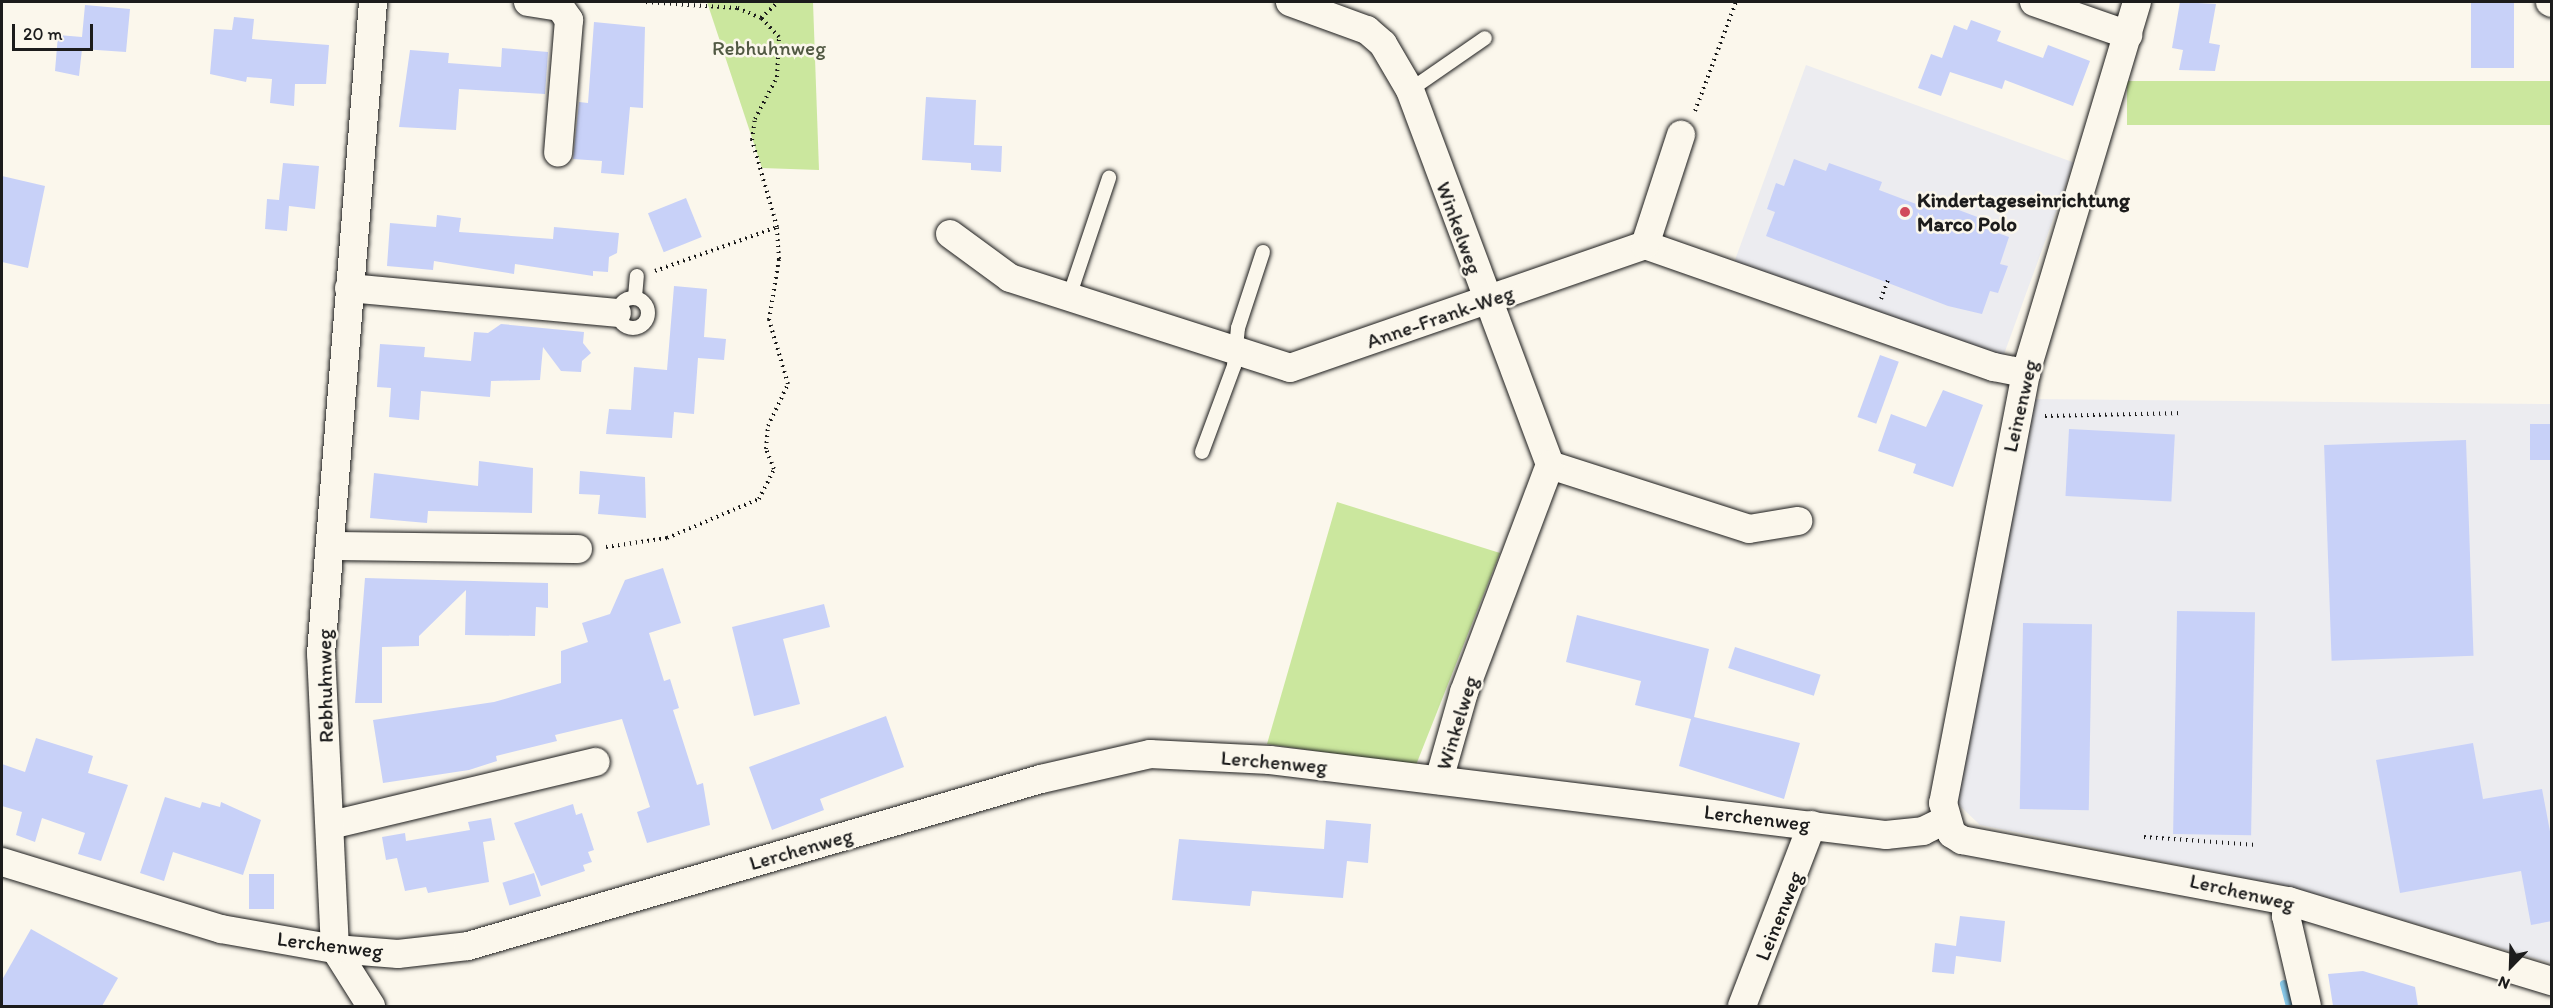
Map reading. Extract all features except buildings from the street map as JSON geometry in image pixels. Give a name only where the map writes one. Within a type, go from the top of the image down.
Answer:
[{"type":"street","name":"Rebhuhnweg","points":[[335,950],[331,825],[321,654],[373,2]]},
{"type":"street","points":[[528,2],[560,7],[569,20],[558,153]]},
{"type":"street","name":"Winkelweg","points":[[1290,2],[1367,30],[1383,44],[1410,90],[1485,302],[1550,465],[1464,692],[1439,780]]},
{"type":"street","points":[[2034,2],[2128,35]]},
{"type":"street","name":"Leinenweg","points":[[1946,820],[1943,803],[2026,373],[2137,2]]},
{"type":"street","points":[[1681,135],[1645,245],[1994,367],[2026,373]]},
{"type":"street","name":"Anne-Frank-Weg","points":[[950,234],[1010,278],[1290,368],[1645,245]]},
{"type":"street","points":[[349,288],[626,305]]},
{"type":"street","points":[[1550,465],[1749,529],[1798,521]]},
{"type":"street","points":[[330,546],[578,549]]},
{"type":"street","name":"Lerchenweg","points":[[2,862],[221,929],[335,950],[398,954],[468,946],[1041,779],[1150,754],[1270,760],[1887,835],[1923,831],[1946,820],[1962,840],[2288,901],[2552,981]]},
{"type":"street","points":[[331,825],[596,762]]},
{"type":"street","name":"Leinenweg","points":[[1742,1006],[1812,825]]},
{"type":"street","points":[[2288,901],[2286,916],[2307,1006]]},
{"type":"street","points":[[335,950],[371,1006]]},
{"type":"lane","points":[[1410,90],[1485,38]]},
{"type":"lane","points":[[1069,297],[1109,178]]},
{"type":"lane","points":[[1202,452],[1235,351],[1263,252]]},
{"type":"lane","points":[[626,305],[637,276]]},
{"type":"path","points":[[578,549],[667,538],[759,499],[771,480],[768,426],[788,384],[769,320],[779,259],[777,226],[752,140],[755,119],[777,77],[779,37],[761,18],[737,8],[645,2]]},
{"type":"path","points":[[732,2],[737,8]]},
{"type":"path","points":[[761,18],[778,2]]},
{"type":"path","points":[[1681,135],[1692,120],[1736,2]]},
{"type":"path","points":[[637,276],[777,226]]},
{"type":"path","points":[[2017,416],[2183,413]]},
{"type":"path","points":[[2144,837],[2257,845]]},
{"type":"shaded area","name":"Kindertageseinrichtung Marco Polo","points":[[1806,65],[2074,162],[2002,360],[1734,262]]},
{"type":"shaded area","points":[[2031,399],[2551,404],[2551,963],[2285,886],[1980,825],[1958,804],[1957,778]]},
{"type":"green space","name":"Rebhuhnweg","points":[[707,2],[813,2],[819,170],[762,168]]},
{"type":"green space","points":[[2127,81],[2551,81],[2551,125],[2127,125]]},
{"type":"green space","points":[[1337,502],[1500,553],[1416,765],[1267,744]]},
{"type":"waterway","points":[[2284,984],[2290,1006]]},
{"type":"place","name":"Kindertageseinrichtung Marco Polo","points":[[1905,212]]}]
